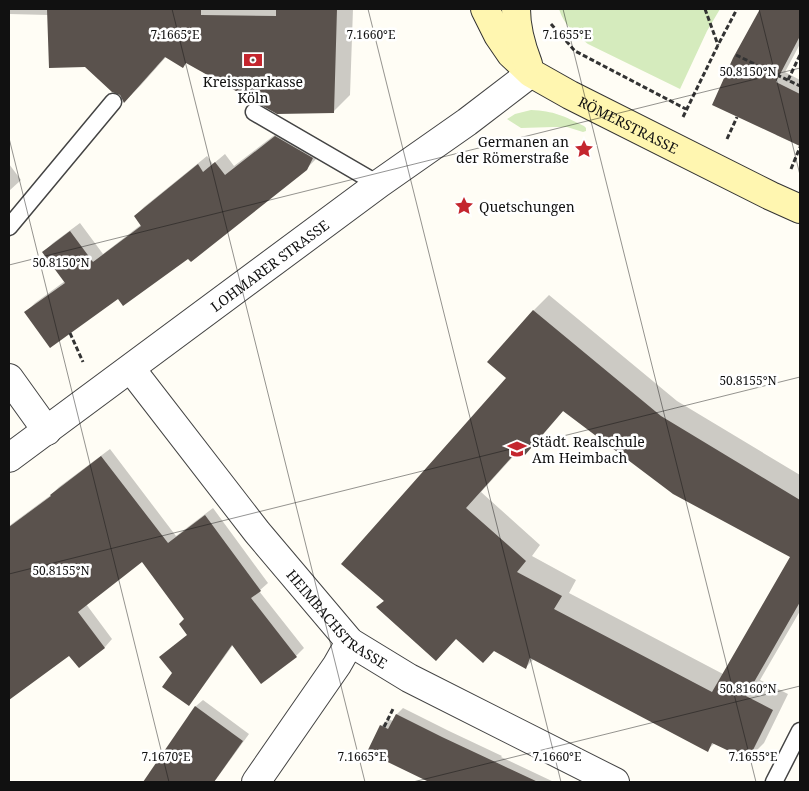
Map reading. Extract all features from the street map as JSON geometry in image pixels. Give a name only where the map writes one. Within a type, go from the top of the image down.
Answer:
[{"type":"street","name":"RÖMERSTRASSE","points":[[485,9],[498,35],[511,54],[531,73],[570,95],[800,209]]},
{"type":"street","points":[[516,9],[516,21],[522,48],[531,73]]},
{"type":"street","name":"LOHMARER STRASSE","points":[[9,458],[531,73]]},
{"type":"street","name":"HEIMBACHSTRASSE","points":[[130,369],[257,532],[350,642],[409,678],[615,782]]},
{"type":"street","points":[[9,378],[46,431]]},
{"type":"street","points":[[256,782],[337,665],[350,642]]},
{"type":"lane","points":[[9,227],[113,102]]},
{"type":"lane","points":[[254,112],[378,184]]},
{"type":"lane","points":[[774,782],[800,731]]},
{"type":"path","points":[[705,9],[718,45]]},
{"type":"path","points":[[670,145],[686,109],[737,9]]},
{"type":"path","points":[[550,16],[551,23],[575,51],[686,109]]},
{"type":"path","points":[[736,55],[800,86]]},
{"type":"path","points":[[788,80],[800,55]]},
{"type":"green space","points":[[559,9],[720,9],[707,31],[680,89],[588,44],[574,33]]},
{"type":"green space","points":[[531,110],[565,117],[584,126],[586,131],[583,132],[567,127],[521,128],[507,119],[515,114]]},
{"type":"building","points":[[47,9],[201,9],[201,15],[276,16],[276,9],[337,9],[334,113],[277,114],[186,63],[183,68],[165,57],[124,103],[120,95],[112,92],[85,67],[49,68]]},
{"type":"building","points":[[760,9],[800,9],[800,36],[776,82],[800,94],[800,146],[712,105],[733,58]]},
{"type":"building","points":[[275,136],[313,158],[307,170],[191,262],[188,259],[123,306],[118,299],[50,348],[24,312],[65,283],[42,252],[70,231],[93,262],[141,226],[134,216],[198,164],[203,172],[215,162],[225,175]]},
{"type":"building","name":"Städt. Realschule Am Heimbach","points":[[533,310],[661,416],[800,500],[800,602],[746,696],[773,710],[748,760],[712,743],[708,752],[530,658],[526,669],[494,651],[483,663],[456,639],[436,661],[376,607],[384,601],[341,564],[506,378],[487,362]],"holes":[[[563,411],[673,494],[790,557],[712,692],[554,609],[562,596],[517,572],[526,561],[466,508],[519,449],[525,455]]]},
{"type":"building","points":[[101,456],[168,543],[205,515],[261,591],[251,598],[297,657],[261,684],[232,645],[189,706],[162,687],[172,673],[159,657],[187,635],[179,624],[184,619],[142,562],[78,612],[105,648],[79,668],[69,656],[9,700],[9,527]]},
{"type":"building","points":[[195,706],[243,741],[214,782],[143,782]]},
{"type":"building","points":[[396,714],[538,782],[429,782],[367,752],[380,725],[388,729]]},
{"type":"place","name":"Kreissparkasse Köln","points":[[253,60]]},
{"type":"place","name":"Germanen an der Römerstraße","points":[[584,149]]},
{"type":"place","name":"Quetschungen","points":[[464,206]]},
{"type":"place","name":"Städt. Realschule Am Heimbach","points":[[517,449]]}]
